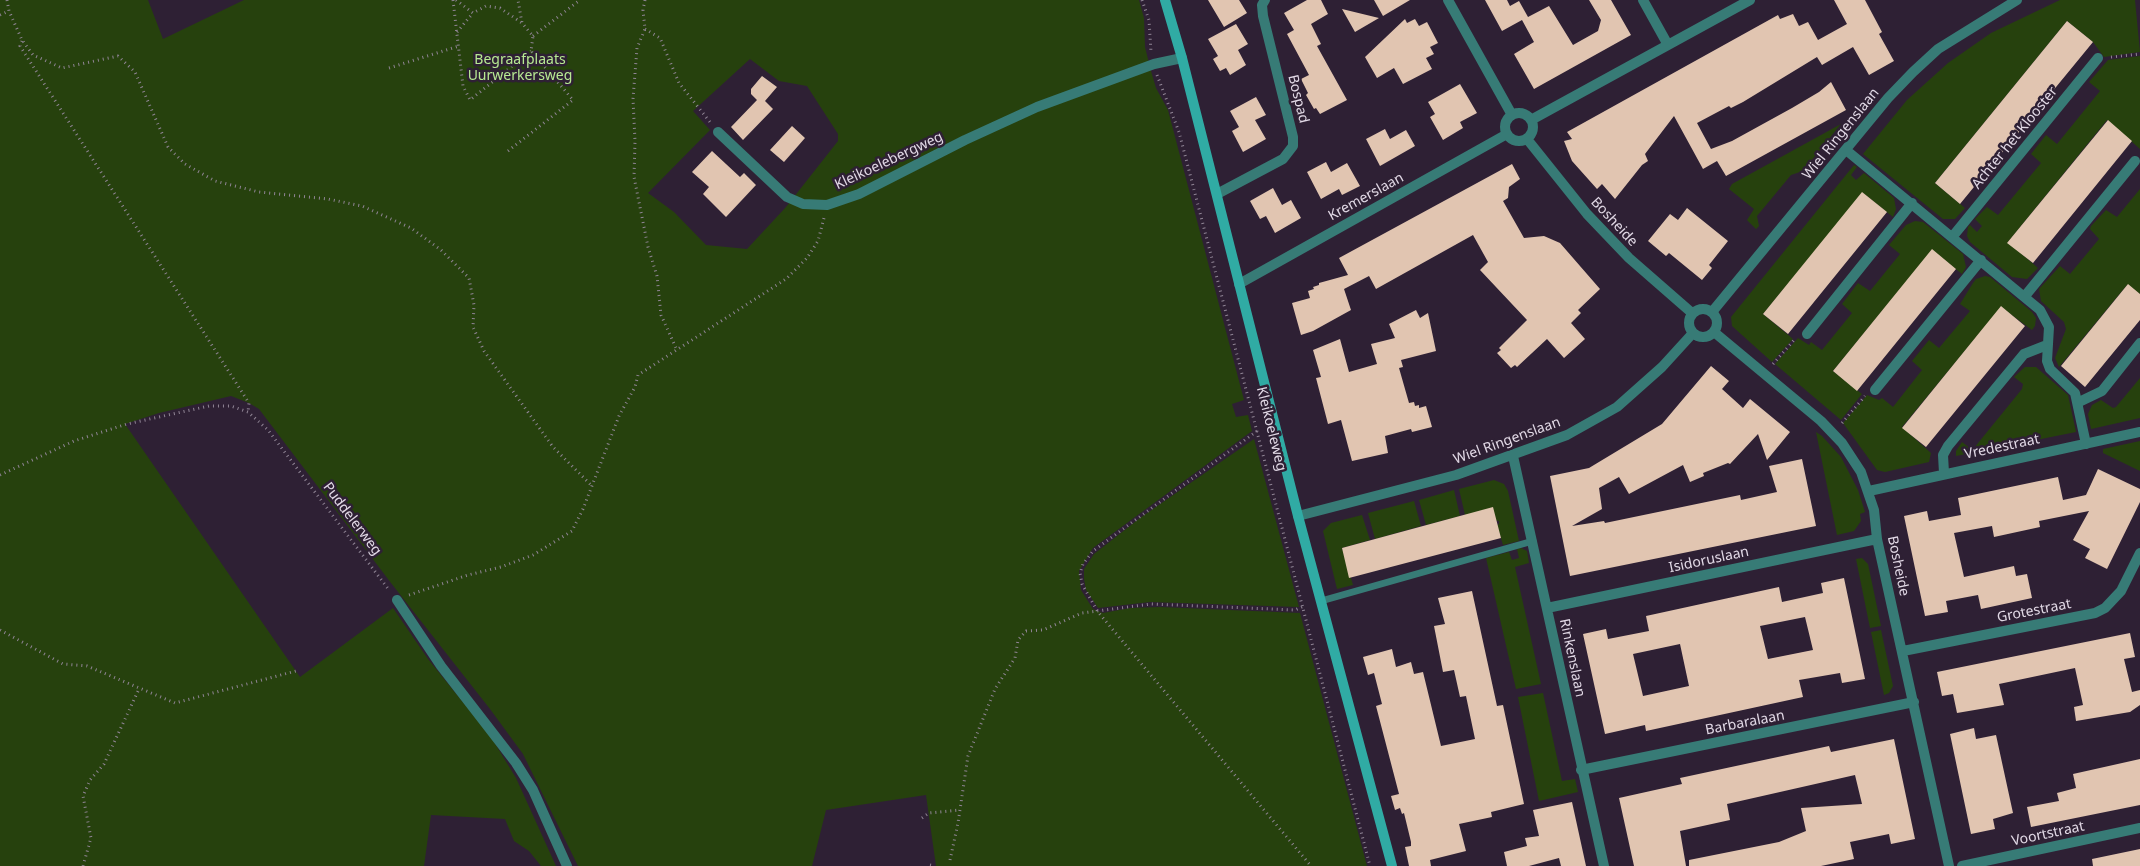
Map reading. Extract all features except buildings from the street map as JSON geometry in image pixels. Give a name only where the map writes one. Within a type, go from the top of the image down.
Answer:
[{"type":"street","name":"Kleikoeleweg","points":[[1165,0],[1182,58],[1298,516],[1392,866]]},
{"type":"street","name":"Bospad","points":[[1217,194],[1283,159],[1293,146],[1293,137],[1263,16],[1262,5],[1265,0]]},
{"type":"street","points":[[1448,0],[1512,115]]},
{"type":"street","points":[[1643,0],[1668,45]]},
{"type":"street","points":[[1531,120],[1750,0]]},
{"type":"street","name":"Wiel Ringenslaan","points":[[1712,312],[1888,98],[1919,66],[1938,49],[2016,0]]},
{"type":"street","name":"Kleikoelebergweg","points":[[718,132],[786,197],[803,204],[827,205],[860,194],[965,140],[1037,107],[1154,64],[1182,58]]},
{"type":"street","name":"Achter het Klooster","points":[[1953,236],[2098,58]]},
{"type":"street","points":[[1512,115],[1522,114],[1531,120]]},
{"type":"street","points":[[1512,115],[1506,124],[1507,134],[1516,141],[1527,139],[1532,130],[1531,120]]},
{"type":"street","name":"Kremerslaan","points":[[1239,284],[1507,134]]},
{"type":"street","name":"Bosheide","points":[[1527,139],[1587,214],[1629,258],[1692,314]]},
{"type":"street","points":[[1846,150],[2025,296],[2046,318],[2049,333],[2046,354],[2050,369],[2069,385],[2079,402],[2086,444]]},
{"type":"street","points":[[2025,296],[2135,161]]},
{"type":"street","points":[[1807,334],[1912,203]]},
{"type":"street","points":[[1875,390],[1981,260]]},
{"type":"street","points":[[1702,308],[1712,312],[1717,321],[1714,332],[1704,337],[1693,333],[1689,324],[1692,314],[1702,308]]},
{"type":"street","name":"Bosheide","points":[[1714,332],[1833,434],[1850,454],[1869,491],[1950,866]]},
{"type":"street","name":"Wiel Ringenslaan","points":[[1298,516],[1456,475],[1567,435],[1617,408],[1662,367],[1693,333]]},
{"type":"street","points":[[2079,402],[2102,390],[2140,343]]},
{"type":"street","points":[[1944,473],[1943,455],[1948,446],[2024,354],[2047,345]]},
{"type":"street","name":"Vredestraat","points":[[1869,491],[1944,473],[2140,432]]},
{"type":"street","name":"Rinkenslaan","points":[[1513,456],[1533,541],[1581,770],[1604,866]]},
{"type":"street","name":"Isidoruslaan","points":[[1547,608],[1878,539]]},
{"type":"street","name":"Grotestraat","points":[[1903,651],[2096,613],[2109,604],[2121,591],[2140,552]]},
{"type":"street","points":[[397,600],[441,666],[516,763],[533,790],[567,866]]},
{"type":"street","name":"Barbaralaan","points":[[1581,770],[1914,702]]},
{"type":"street","name":"Voortstraat","points":[[1962,866],[2140,828]]},
{"type":"lane","points":[[1321,601],[1533,541]]},
{"type":"path","points":[[8,0],[10,11],[22,40],[33,55],[62,68],[118,56],[135,72],[168,147],[185,164],[215,181],[259,192],[328,199],[362,206],[411,228],[441,250],[469,278],[474,305],[473,327],[484,351],[553,447],[592,486]]},
{"type":"path","points":[[454,0],[474,13]]},
{"type":"path","points":[[454,0],[463,86],[470,100],[531,51],[533,36],[580,0]]},
{"type":"path","points":[[518,0],[522,23]]},
{"type":"path","points":[[645,0],[643,10],[645,29],[638,48],[633,99],[634,177],[648,247],[657,276],[661,315],[676,348]]},
{"type":"path","name":"Kleikoeleweg","points":[[1142,0],[1149,20],[1150,49],[1179,132],[1370,866]]},
{"type":"path","points":[[457,32],[474,13],[486,6],[500,8],[522,23],[533,36]]},
{"type":"path","points":[[0,15],[10,11]]},
{"type":"path","points":[[645,29],[660,38],[679,83],[718,132]]},
{"type":"path","points":[[22,40],[20,46],[249,402],[248,412]]},
{"type":"path","points":[[389,68],[459,46]]},
{"type":"path","points":[[508,152],[572,100],[531,51]]},
{"type":"path","points":[[2098,58],[2140,54]]},
{"type":"path","points":[[397,600],[468,575],[501,567],[554,544],[572,531],[619,416],[635,387],[638,375],[676,348],[786,279],[807,258],[818,241],[827,205]]},
{"type":"path","points":[[1765,374],[1797,336],[1807,334]]},
{"type":"path","points":[[1833,434],[1867,393],[1875,390]]},
{"type":"path","name":"Puddelerweg","points":[[0,475],[74,441],[127,424],[210,406],[231,406],[248,412],[268,430],[397,600]]},
{"type":"path","points":[[1257,431],[1121,528],[1087,557],[1080,573],[1082,584],[1098,612],[1311,866]]},
{"type":"path","points":[[950,860],[968,756],[995,689],[1015,658],[1021,635],[1026,631],[1044,630],[1082,613],[1151,604],[1295,610],[1303,606]]},
{"type":"path","points":[[0,630],[63,664],[87,666],[175,703],[296,671]]},
{"type":"path","points":[[83,866],[91,838],[83,796],[90,780],[104,764],[139,689]]},
{"type":"path","points":[[922,818],[929,813],[960,810]]},
{"type":"green space","name":"Begraafplaats Uurwerkersweg","points":[[0,0],[148,0],[163,39],[244,0],[1139,0],[1144,18],[1145,47],[1151,71],[1156,88],[1168,110],[1244,400],[1232,404],[1236,417],[1248,415],[1252,431],[1093,548],[1079,571],[1081,590],[1093,609],[1103,613],[1130,608],[1160,607],[1300,613],[1367,866],[936,866],[926,795],[826,810],[812,866],[578,866],[523,754],[490,709],[391,583],[259,409],[231,396],[159,413],[125,424],[300,677],[393,608],[428,659],[491,737],[516,778],[556,866],[541,866],[529,851],[514,841],[505,819],[431,815],[424,866],[0,866]],"holes":[[[750,59],[779,81],[807,86],[838,134],[838,141],[786,207],[747,249],[706,245],[674,212],[648,193],[710,130],[693,111]]]},
{"type":"green space","points":[[2060,0],[2135,0],[2140,52],[2104,57],[2093,42],[2067,21],[1935,183],[1965,208],[1955,219],[1943,219],[1863,154],[1907,100],[1948,63],[1991,33]]},
{"type":"green space","points":[[2140,56],[2140,149],[2107,120],[2008,242],[2038,268],[2027,279],[2012,277],[1970,242],[1967,236],[1968,227],[1970,225],[1977,232],[1982,226],[1975,219],[1987,207],[1998,215],[2041,163],[2031,154],[2046,135],[2057,144],[2100,91],[2089,82],[2108,60]]},
{"type":"green space","points":[[1841,124],[1803,171],[1791,175],[1757,216],[1759,226],[1756,229],[1747,220],[1754,209],[1729,189],[1732,184]]},
{"type":"green space","points":[[1854,165],[1857,167],[1851,175],[1856,180],[1864,173],[1894,198],[1896,209],[1893,217],[1863,193],[1763,314],[1793,339],[1772,362],[1732,326],[1731,317]]},
{"type":"green space","points":[[2140,189],[2140,294],[2127,285],[2059,367],[2055,358],[2066,329],[2064,322],[2041,301],[2039,289],[2060,266],[2070,274],[2099,239],[2090,229],[2091,226],[2106,210],[2117,217]]},
{"type":"green space","points":[[1915,221],[1923,222],[1963,254],[1966,267],[1962,274],[1932,250],[1833,371],[1862,394],[1841,420],[1775,364],[1798,338],[1809,345],[1811,342],[1822,350],[1852,313],[1842,304],[1858,283],[1870,291],[1900,254],[1889,245],[1906,225]]},
{"type":"green space","points":[[1985,276],[1990,277],[2032,312],[2036,318],[2035,326],[2032,330],[2001,307],[1902,427],[1931,453],[1929,462],[1885,472],[1877,470],[1843,423],[1867,395],[1879,400],[1882,398],[1893,407],[1922,370],[1912,361],[1929,340],[1939,348],[1970,311],[1960,304],[1973,283],[1976,279]]},
{"type":"green space","points":[[2025,367],[2036,367],[2068,395],[2076,432],[1956,456],[1956,451],[1962,442],[1971,449],[1974,448],[2022,389],[2023,384],[2014,377]]},
{"type":"green space","points":[[2140,378],[2140,418],[2091,429],[2088,414],[2092,405],[2101,400],[2113,408],[2116,407]]},
{"type":"green space","points":[[1816,432],[1841,457],[1858,490],[1865,512],[1860,514],[1861,521],[1854,531],[1837,535]]},
{"type":"green space","points":[[1254,439],[1299,607],[1150,602],[1098,608],[1086,590],[1084,579],[1084,569],[1094,554],[1140,518]]},
{"type":"green space","points":[[2140,441],[2140,471],[2103,453],[2103,449]]},
{"type":"green space","points":[[1494,480],[1504,484],[1508,491],[1519,541],[1503,545],[1497,525],[1499,521],[1465,515],[1459,489]]},
{"type":"green space","points":[[1454,490],[1460,516],[1426,525],[1419,500]]},
{"type":"green space","points":[[1414,501],[1421,526],[1375,539],[1368,513]]},
{"type":"green space","points":[[1362,515],[1370,540],[1342,548],[1353,585],[1337,589],[1323,531],[1331,523]]},
{"type":"green space","points":[[1521,548],[1527,551],[1529,563],[1515,567],[1541,684],[1516,689],[1486,558],[1509,552],[1512,560],[1519,558],[1517,549]]},
{"type":"green space","points":[[1862,558],[1868,564],[1881,626],[1870,628],[1856,559]]},
{"type":"green space","points":[[1881,630],[1893,686],[1889,693],[1884,695],[1871,632]]},
{"type":"green space","points":[[1543,693],[1562,781],[1575,779],[1578,792],[1539,801],[1518,697]]}]
